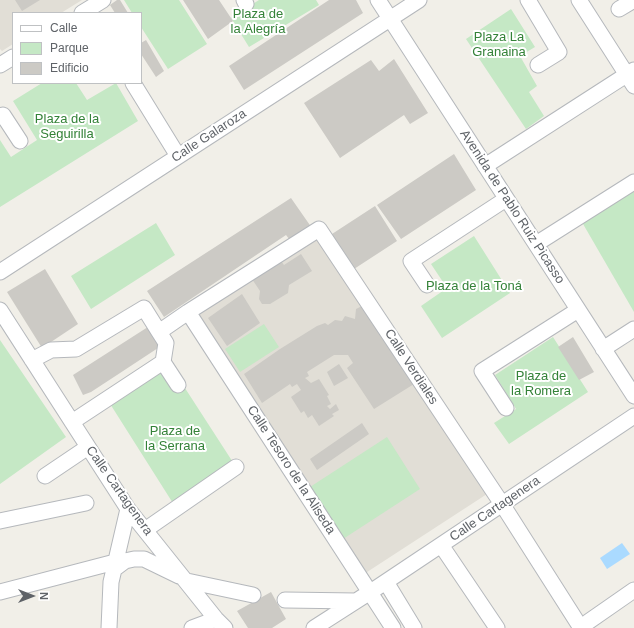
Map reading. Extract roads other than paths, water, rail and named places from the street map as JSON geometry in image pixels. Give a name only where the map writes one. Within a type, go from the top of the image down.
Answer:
[{"type":"street","points":[[84,12],[103,0]]},
{"type":"street","name":"Avenida de Pablo Ruiz Picasso","points":[[378,0],[634,396]]},
{"type":"street","name":"Calle Galaroza","points":[[0,272],[389,18],[419,0]]},
{"type":"street","points":[[528,0],[559,52],[538,65]]},
{"type":"street","points":[[485,166],[632,77],[579,0]]},
{"type":"street","points":[[619,9],[634,0]]},
{"type":"street","points":[[0,65],[12,58]]},
{"type":"street","points":[[134,84],[178,156]]},
{"type":"street","points":[[0,117],[4,115],[20,141]]},
{"type":"street","points":[[536,244],[634,182]]},
{"type":"street","points":[[427,285],[410,261],[506,199]]},
{"type":"street","name":"Calle Verdiales","points":[[188,312],[319,230],[584,625]]},
{"type":"street","points":[[32,360],[51,350],[76,349],[144,308],[166,343],[163,362],[178,386]]},
{"type":"street","name":"Calle Cartagenera","points":[[0,310],[128,510],[221,623]]},
{"type":"street","points":[[506,408],[482,372],[578,310]]},
{"type":"street","points":[[159,332],[188,312]]},
{"type":"street","name":"Calle Tesoro de la Aliseda","points":[[188,312],[393,628]]},
{"type":"street","points":[[603,349],[634,329]]},
{"type":"street","points":[[72,422],[163,362]]},
{"type":"street","name":"Calle Cartagenera","points":[[314,628],[386,582],[634,416]]},
{"type":"street","points":[[45,476],[88,447]]},
{"type":"street","points":[[145,530],[236,467]]},
{"type":"street","points":[[0,521],[86,503]]},
{"type":"street","points":[[109,628],[111,582],[128,510]]},
{"type":"street","points":[[441,545],[496,628]]},
{"type":"street","points":[[0,592],[114,566],[125,561],[144,559],[185,580],[253,595]]},
{"type":"street","points":[[386,582],[414,628]]},
{"type":"street","points":[[584,625],[634,590]]},
{"type":"street","points":[[285,600],[356,601]]},
{"type":"street","points":[[192,628],[221,623]]},
{"type":"water","points":[[622,543],[630,554],[607,569],[600,558]]},
{"type":"park label","name":"Plaza de la Alegría","points":[[258,22]]},
{"type":"park label","name":"Plaza La Granaina","points":[[499,44]]},
{"type":"park label","name":"Plaza de la Seguirilla","points":[[67,126]]},
{"type":"park label","name":"Plaza de la Toná","points":[[474,286]]},
{"type":"park label","name":"Plaza de la Romera","points":[[541,384]]},
{"type":"park label","name":"Plaza de la Serrana","points":[[175,438]]}]
